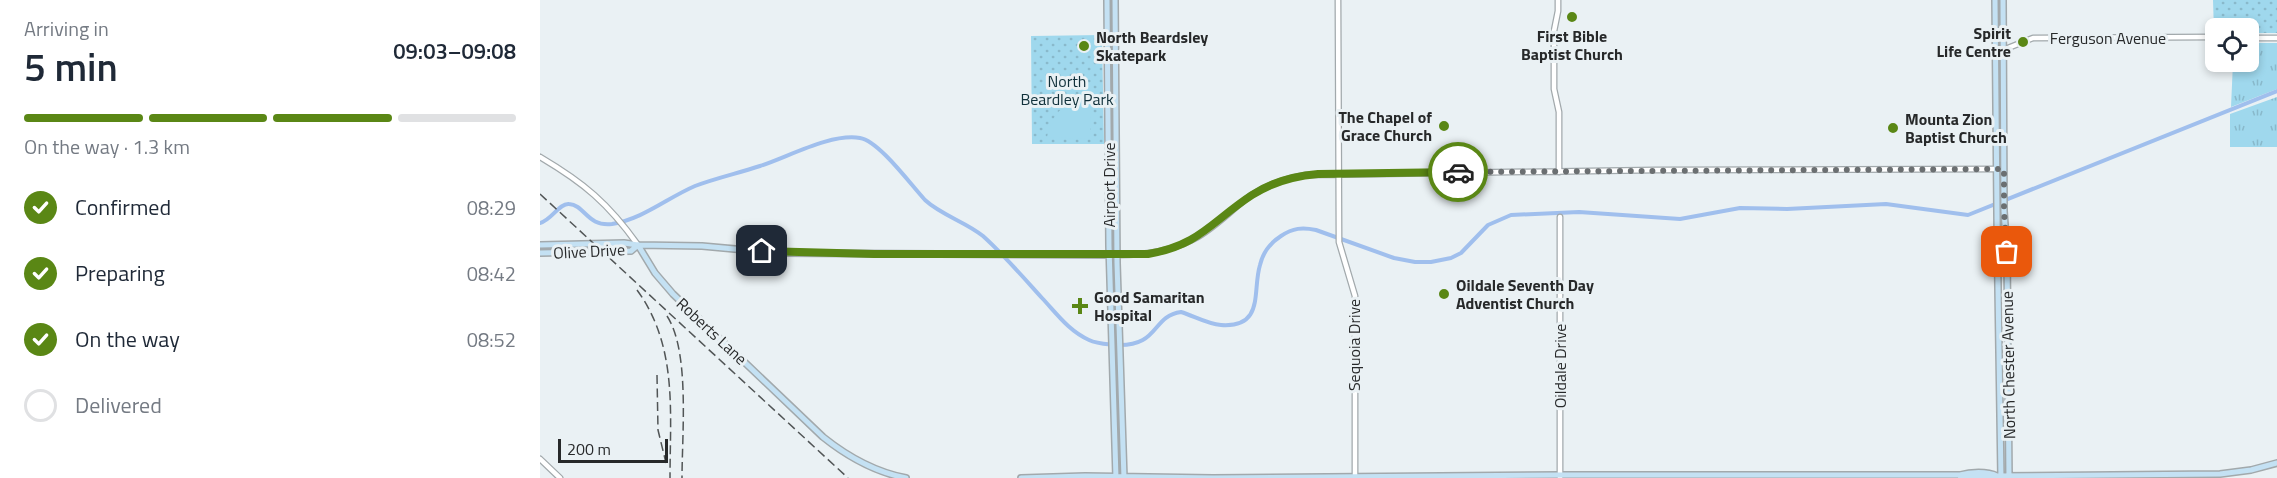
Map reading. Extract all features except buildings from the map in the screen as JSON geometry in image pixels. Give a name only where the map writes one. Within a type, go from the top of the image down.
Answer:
[{"type":"main road","name":"Airport Drive","points":[[1107,0],[1109,255],[1116,340]]},
{"type":"main road","name":"Airport Drive","points":[[1115,0],[1116,478]]},
{"type":"main road","name":"North Chester Avenue","points":[[1995,0],[1995,212],[1999,252],[2000,476]]},
{"type":"main road","name":"North Chester Avenue","points":[[2003,0],[2009,477]]},
{"type":"main road","points":[[1995,107],[1999,120],[2004,124]]},
{"type":"main road","points":[[1997,236],[2003,250],[2007,252]]},
{"type":"main road","name":"Olive Drive","points":[[540,245],[624,243],[702,246],[779,253],[1117,255]]},
{"type":"main road","name":"Olive Drive","points":[[540,253],[631,251],[638,245]]},
{"type":"main road","name":"Roberts Lane","points":[[638,245],[655,273],[673,294],[824,437],[862,463],[906,478]]},
{"type":"main road","points":[[1999,252],[2007,268]]},
{"type":"main road","name":"Airport Drive","points":[[1116,348],[1124,478]]},
{"type":"main road","points":[[2000,398],[2008,418]]},
{"type":"main road","points":[[1021,478],[1992,474],[2009,477],[2220,474],[2251,470],[2277,463]]},
{"type":"street","name":"Sequoia Drive","points":[[1338,0],[1338,234],[1355,296],[1355,476]]},
{"type":"street","points":[[1558,0],[1558,16],[1554,29],[1554,89],[1559,105],[1559,172]]},
{"type":"street","name":"Ferguson Avenue","points":[[2003,50],[2033,38],[2205,37]]},
{"type":"street","points":[[2259,38],[2277,38]]},
{"type":"street","name":"Roberts Lane","points":[[540,157],[588,188],[617,217],[638,245]]},
{"type":"street","points":[[1117,255],[1148,254],[1173,248],[1204,233],[1250,196],[1295,177],[1339,173],[2004,169]]},
{"type":"street","name":"Oildale Drive","points":[[1560,217],[1560,476]]},
{"type":"street","points":[[540,459],[560,478]]},
{"type":"green space","points":[[2213,0],[2277,0],[2277,33],[2259,33],[2259,18],[2214,18]]},
{"type":"green space","name":"North Beardley Park","points":[[1102,35],[1104,144],[1032,144],[1031,36]]},
{"type":"green space","points":[[2259,43],[2277,43],[2277,89],[2231,107],[2233,72],[2259,72]]},
{"type":"green space","points":[[1092,96],[1090,135],[1085,139],[1047,137],[1052,121],[1062,109],[1068,104]]},
{"type":"green space","points":[[2277,97],[2277,147],[2230,147],[2230,114]]},
{"type":"waterway","points":[[540,223],[565,204],[569,204],[579,208],[597,222],[612,224],[634,218],[703,183],[760,166],[823,142],[849,137],[860,138],[868,141],[885,155],[931,205],[983,236],[1075,332],[1095,342],[1130,344],[1148,336],[1164,319],[1181,312],[1221,325],[1245,321],[1254,306],[1261,260],[1265,252],[1277,239],[1298,229],[1316,230],[1394,258],[1431,262],[1451,258],[1461,253],[1488,225],[1511,215],[1579,212],[1680,219],[1740,208],[1787,209],[1886,204],[1968,215],[2277,91]]},
{"type":"railway","points":[[540,194],[848,478]]},
{"type":"railway","points":[[637,290],[650,311],[665,357],[670,405],[670,478]]},
{"type":"railway","points":[[667,316],[674,331],[682,371],[682,478]]},
{"type":"railway","points":[[657,375],[658,430],[666,463]]},
{"type":"way so far","points":[[1458,172],[2004,169],[2007,252]]},
{"type":"place","name":"First Bible Baptist Church","points":[[1572,17]]},
{"type":"place","name":"Spirit Life Centre","points":[[2023,42]]},
{"type":"place","name":"North Beardsley Skatepark","points":[[1084,46]]},
{"type":"place","name":"The Chapel of Grace Church","points":[[1444,126]]},
{"type":"place","name":"Mounta Zion Baptist Church","points":[[1893,128]]},
{"type":"place","name":"Oildale Seventh Day Adventist Church","points":[[1444,294]]},
{"type":"place","name":"Good Samaritan Hospital","points":[[1080,306]]},
{"type":"route","points":[[762,251],[874,254],[1148,254],[1173,248],[1195,238],[1250,196],[1275,183],[1295,177],[1318,174],[1458,172]]}]
